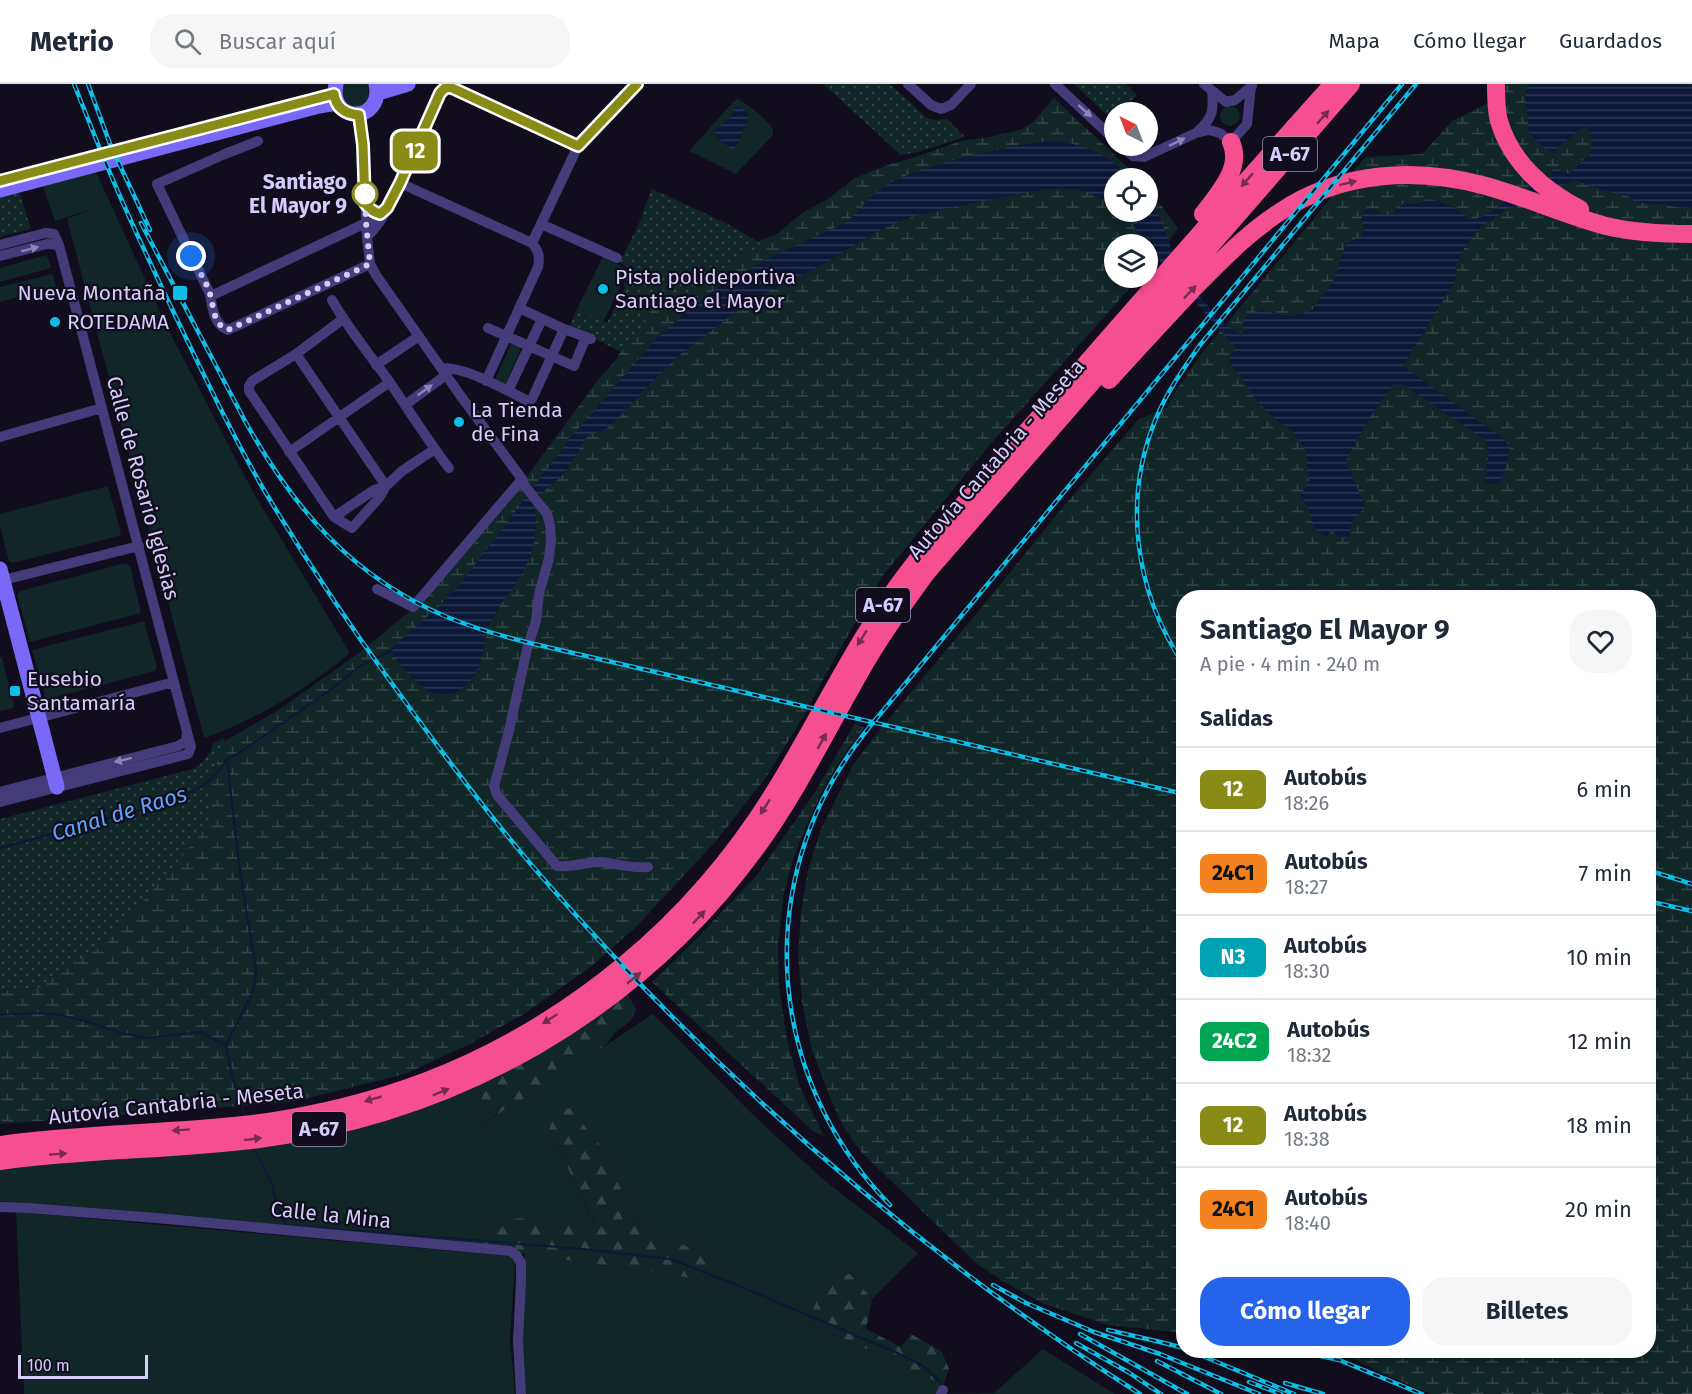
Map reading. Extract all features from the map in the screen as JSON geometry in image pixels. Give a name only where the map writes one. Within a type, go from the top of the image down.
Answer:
[{"type":"highway","points":[[1270,154],[1328,84]]},
{"type":"highway","name":"Autovía Cantabria - Meseta","points":[[1158,287],[1270,154],[1333,84]]},
{"type":"highway","name":"Autovía Cantabria - Meseta","points":[[1186,254],[1351,84]]},
{"type":"highway","points":[[1496,84],[1499,121],[1504,135],[1517,157],[1551,201]]},
{"type":"highway","points":[[1158,287],[1186,254],[1229,175],[1235,158],[1231,142]]},
{"type":"highway","points":[[901,607],[1208,274],[1250,234],[1288,207],[1326,189],[1349,182],[1387,175],[1427,175],[1458,179],[1551,201],[1645,232],[1688,233]]},
{"type":"highway","name":"Autovía Cantabria - Meseta","points":[[652,952],[737,847],[775,792],[849,659],[884,603],[938,535],[1039,418],[1157,288]]},
{"type":"highway","name":"Autovía Cantabria - Meseta","points":[[0,1161],[60,1154],[257,1139],[300,1133],[364,1118],[426,1098],[486,1072],[544,1042],[712,903],[766,834],[801,779],[865,663],[901,607],[1157,288]]},
{"type":"highway","name":"Autovía Cantabria - Meseta","points":[[0,1145],[260,1123],[345,1107],[427,1081],[488,1054],[604,992]]},
{"type":"main road","points":[[0,181],[63,169],[154,146],[336,90],[342,110],[359,115],[368,111],[375,103],[377,88],[408,84]]},
{"type":"main road","points":[[0,190],[63,169]]},
{"type":"main road","points":[[1,577],[34,718]]},
{"type":"main road","points":[[0,609],[52,783]]},
{"type":"street","points":[[532,243],[578,146],[637,84]]},
{"type":"street","points":[[908,84],[931,105],[941,109],[951,105],[971,84]]},
{"type":"street","points":[[1055,84],[1104,130]]},
{"type":"street","points":[[1208,88],[1226,102],[1230,102],[1252,85]]},
{"type":"street","points":[[1158,151],[1196,133],[1209,130],[1214,130],[1231,142],[1247,124],[1252,85]]},
{"type":"street","points":[[367,237],[377,228],[400,183],[440,93],[446,87],[578,146]]},
{"type":"street","points":[[1196,133],[1206,124],[1214,106],[1208,88]]},
{"type":"street","points":[[359,115],[370,264],[460,395],[547,514],[552,532],[539,594],[536,621],[527,649],[494,786],[497,795],[557,866],[598,862],[637,868],[648,867]]},
{"type":"street","points":[[258,141],[157,184],[210,294],[213,310],[221,327],[228,330],[370,264]]},
{"type":"street","points":[[400,183],[532,243],[539,252],[538,267],[486,381]]},
{"type":"street","points":[[365,203],[375,213],[384,211]]},
{"type":"street","points":[[215,294],[366,223],[384,211]]},
{"type":"street","points":[[541,224],[617,258]]},
{"type":"street","name":"Calle de Rosario Iglesias","points":[[0,245],[45,233],[54,234],[59,245],[191,747],[188,754],[52,783]]},
{"type":"street","points":[[0,256],[47,244],[59,245]]},
{"type":"street","points":[[332,300],[343,319],[449,468]]},
{"type":"street","points":[[488,328],[574,366],[589,338],[519,308]]},
{"type":"street","points":[[508,390],[542,318]]},
{"type":"street","points":[[343,319],[296,354],[252,381],[249,386],[249,391],[334,518],[352,528],[379,498],[386,486],[402,471],[435,449]]},
{"type":"street","points":[[405,405],[444,371],[452,368],[508,390],[528,401],[532,399],[564,329]]},
{"type":"street","points":[[376,364],[419,336]]},
{"type":"street","points":[[296,354],[386,486]]},
{"type":"street","points":[[460,395],[467,373]]},
{"type":"street","points":[[289,452],[390,382]]},
{"type":"street","points":[[0,437],[102,408]]},
{"type":"street","points":[[376,589],[413,607],[523,483]]},
{"type":"street","points":[[334,518],[374,490],[386,486]]},
{"type":"street","points":[[1,577],[139,546]]},
{"type":"street","points":[[0,728],[174,682]]},
{"type":"street","points":[[0,802],[52,783],[178,746],[186,741],[188,732]]},
{"type":"street","points":[[0,792],[52,783]]},
{"type":"street","name":"Calle la Mina","points":[[0,1207],[156,1218],[510,1251],[521,1263],[518,1341],[521,1394]]},
{"type":"green space","points":[[343,84],[369,84],[368,102],[358,108],[346,105],[341,88]]},
{"type":"green space","points":[[823,84],[890,84],[927,118],[947,119],[965,137],[919,152],[901,155]]},
{"type":"green space","points":[[1074,84],[1126,84],[1137,95],[1130,102],[1104,102],[1104,112]]},
{"type":"green space","points":[[1505,84],[1692,84],[1692,1394],[1431,1394],[1352,1358],[1656,1358],[1656,590],[1176,590],[1176,1332],[1107,1325],[1042,1303],[977,1264],[862,1153],[842,1125],[811,1047],[802,1001],[798,956],[801,912],[808,870],[821,829],[853,765],[878,732],[1062,508],[1139,419],[1166,408],[1202,353],[1365,157],[1422,154],[1452,121],[1504,95]]},
{"type":"green space","points":[[1054,98],[1104,145],[1104,156],[1116,156],[1128,168],[1104,168],[1104,222],[1158,222],[1158,201],[1178,229],[1158,254],[1158,234],[1104,234],[1104,288],[1130,288],[987,448],[882,577],[767,776],[717,840],[637,926],[593,965],[524,1014],[468,1045],[405,1074],[292,1102],[0,1124],[0,991],[38,988],[213,820],[206,779],[215,769],[223,742],[277,711],[356,655],[424,600],[528,475],[597,381],[615,361],[647,312],[724,266],[761,240],[777,234],[802,213],[828,199],[855,178],[964,140],[985,138],[1023,129],[1033,122]]},
{"type":"green space","points":[[737,99],[771,126],[773,135],[736,174],[689,151]]},
{"type":"green space","points":[[1230,106],[1237,109],[1240,116],[1237,123],[1230,126],[1223,123],[1220,116],[1223,109]]},
{"type":"green space","points":[[96,172],[168,329],[253,492],[350,653],[317,679],[281,702],[244,722],[204,738],[67,219],[91,209],[55,221],[43,186]]},
{"type":"green space","points":[[652,189],[726,223],[762,244],[681,300],[650,312],[638,334],[621,352],[569,328],[577,309],[607,323],[625,288],[623,286],[631,270],[620,262],[643,215]]},
{"type":"green space","points":[[19,192],[31,229],[0,237],[0,197]]},
{"type":"green space","points":[[47,255],[51,268],[0,282],[0,268]]},
{"type":"green space","name":"Pista polideportiva Santiago el Mayor","points":[[603,257],[629,270],[603,322],[577,309]]},
{"type":"green space","points":[[53,274],[56,287],[0,302],[0,287]]},
{"type":"green space","points":[[511,344],[521,348],[505,384],[495,380]]},
{"type":"green space","points":[[108,486],[121,532],[119,536],[13,563],[9,561],[0,527],[0,514]]},
{"type":"green space","points":[[126,563],[130,566],[141,613],[30,642],[17,595],[20,591]]},
{"type":"green space","points":[[144,621],[157,667],[155,671],[48,699],[45,697],[32,650]]},
{"type":"green space","points":[[2,657],[14,705],[13,708],[0,711],[0,658]]},
{"type":"green space","points":[[855,723],[864,728],[839,762],[822,792],[793,860],[784,893],[778,944],[779,985],[787,1040],[800,1087],[824,1136],[814,1132],[652,982],[758,874],[815,792]]},
{"type":"green space","points":[[225,737],[215,769],[206,779],[213,820],[108,942],[38,988],[0,991],[0,819],[193,769],[206,758],[213,743]]},
{"type":"green space","points":[[627,994],[636,1009],[635,1014],[606,1045],[560,1077],[482,1123],[468,1089],[510,1070],[563,1038]]},
{"type":"green space","points":[[653,1014],[753,1115],[824,1180],[918,1253],[872,1299],[850,1274],[808,1324],[895,1361],[943,1385],[938,1394],[525,1394],[521,1325],[525,1254],[698,1279],[708,1283],[718,1257],[663,1238],[637,1222],[600,1145],[549,1130],[595,1225],[520,1218],[487,1223],[485,1245],[0,1201],[0,1168],[356,1128],[420,1109],[468,1089],[483,1123],[552,1081]]},
{"type":"green space","points":[[570,1108],[600,1145],[637,1222],[663,1238],[718,1257],[708,1283],[698,1279],[525,1254],[485,1245],[486,1223],[520,1218],[595,1224],[549,1130],[555,1113]]},
{"type":"green space","points":[[16,1212],[512,1258],[515,1263],[510,1340],[515,1394],[24,1394]]},
{"type":"green space","points":[[850,1274],[872,1299],[866,1329],[901,1347],[911,1334],[942,1352],[949,1369],[943,1385],[895,1361],[808,1324],[825,1278]]},
{"type":"green space","points":[[1043,1349],[1115,1394],[943,1394],[994,1393]]},
{"type":"water","points":[[1528,84],[1690,84],[1692,86],[1692,207],[1680,208],[1637,203],[1628,196],[1574,180],[1507,209],[1484,225],[1472,236],[1462,252],[1456,265],[1457,278],[1403,366],[1500,436],[1510,447],[1500,483],[1489,484],[1485,481],[1489,451],[1485,440],[1404,385],[1394,384],[1367,422],[1346,462],[1365,506],[1352,520],[1349,536],[1344,539],[1333,531],[1326,536],[1315,528],[1301,495],[1309,480],[1304,448],[1293,432],[1270,415],[1254,397],[1229,361],[1235,347],[1158,260],[1158,234],[1139,234],[1131,222],[1158,222],[1158,215],[1173,254],[1198,295],[1219,318],[1241,336],[1243,320],[1250,313],[1262,310],[1294,316],[1312,310],[1333,282],[1344,249],[1349,242],[1360,237],[1365,230],[1361,220],[1366,207],[1388,216],[1403,204],[1418,203],[1426,198],[1455,208],[1470,220],[1481,217],[1550,175],[1554,168],[1570,174],[1590,155],[1592,143],[1590,132],[1585,126],[1558,147],[1555,153],[1543,147],[1528,131],[1526,90]]},
{"type":"water","points":[[739,106],[749,116],[737,146],[732,150],[716,136],[714,129],[729,120],[734,109]]},
{"type":"water","points":[[1048,141],[1073,144],[1094,151],[1113,162],[1120,168],[1104,168],[1104,201],[1076,189],[1044,189],[912,217],[879,230],[825,263],[762,295],[736,312],[676,358],[611,426],[587,435],[563,475],[533,501],[536,525],[529,559],[491,622],[479,666],[468,683],[452,694],[441,694],[421,686],[404,669],[390,651],[393,647],[462,582],[572,436],[654,341],[690,309],[718,287],[767,259],[845,223],[867,200],[894,181],[945,163]]},
{"type":"waterway","name":"Canal de Raos","points":[[0,848],[126,814],[181,797],[203,786],[218,772],[227,759],[330,690],[359,667],[392,650]]},
{"type":"waterway","points":[[227,759],[239,865],[256,970],[252,994],[226,1045],[232,1075],[245,1117]]},
{"type":"waterway","points":[[0,1015],[36,1013],[60,1015],[121,1033],[147,1038],[200,1032],[226,1045]]},
{"type":"waterway","points":[[254,1148],[272,1184],[278,1209],[286,1225],[583,1249],[670,1259],[902,1355],[923,1366],[941,1382]]},
{"type":"railway","points":[[74,84],[150,263],[240,447],[264,490],[310,565],[359,637],[502,830],[608,950],[676,1021],[822,1156],[976,1281],[1057,1339],[1140,1394]]},
{"type":"railway","points":[[88,84],[110,144],[150,230]]},
{"type":"railway","points":[[890,1205],[853,1161],[824,1113],[803,1061],[791,1007],[787,952],[792,897],[805,842],[828,789],[848,756],[871,725],[1402,84]]},
{"type":"railway","points":[[1176,651],[1154,606],[1144,575],[1139,544],[1137,511],[1139,479],[1146,447],[1161,406],[1200,345],[1416,84]]},
{"type":"railway","points":[[141,223],[245,421],[284,483],[305,511],[354,561],[413,601],[447,617],[523,641],[1176,792]]},
{"type":"railway","points":[[1656,873],[1692,884]]},
{"type":"railway","points":[[1656,903],[1692,911]]},
{"type":"railway","points":[[993,1285],[1026,1303],[1094,1332],[1160,1354],[1259,1394]]},
{"type":"railway","points":[[1108,1330],[1176,1346]]},
{"type":"railway","points":[[1080,1334],[1187,1394]]},
{"type":"railway","points":[[1076,1343],[1128,1372],[1161,1394]]},
{"type":"railway","points":[[1207,1358],[1294,1394]]},
{"type":"railway","points":[[1330,1358],[1422,1394]]},
{"type":"railway","points":[[1157,1361],[1221,1394]]},
{"type":"railway","points":[[1249,1382],[1281,1394]]},
{"type":"railway","points":[[1285,1383],[1323,1394]]},
{"type":"bus line","name":"12","points":[[0,181],[334,94],[342,110],[359,115],[363,145],[365,203],[369,209],[380,214],[387,208],[400,183],[440,93],[446,87],[578,146],[637,84]]},
{"type":"place","name":"Santiago El Mayor 9","points":[[365,194]]},
{"type":"place","name":"Pista polideportiva Santiago el Mayor","points":[[603,289]]},
{"type":"place","name":"Nueva Montaña","points":[[180,293]]},
{"type":"place","name":"ROTEDAMA","points":[[55,322]]},
{"type":"place","name":"La Tienda de Fina","points":[[459,422]]},
{"type":"place","name":"Eusebio Santamaría","points":[[15,691]]},
{"type":"route","points":[[191,256],[210,294],[219,325],[228,330],[370,264],[365,194]]}]
